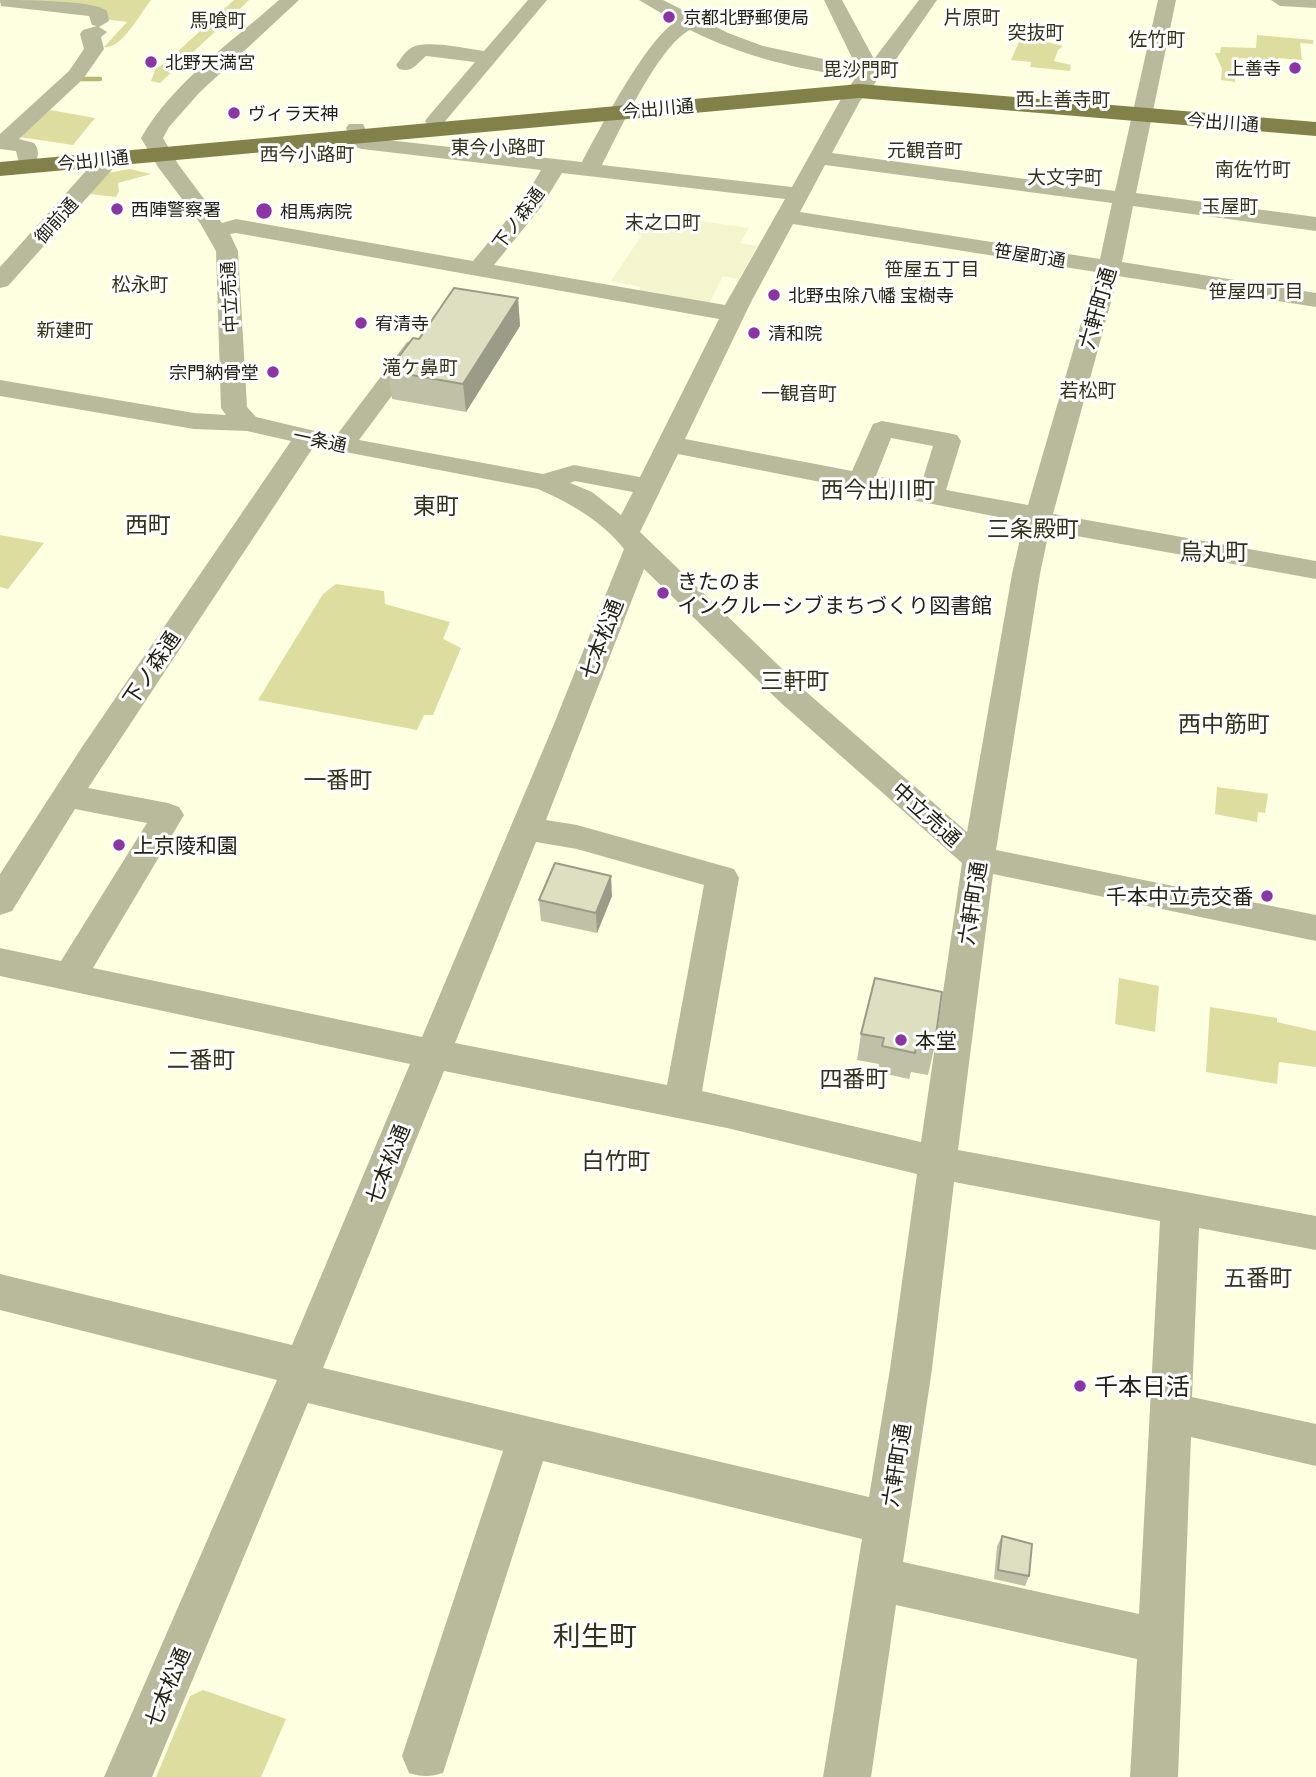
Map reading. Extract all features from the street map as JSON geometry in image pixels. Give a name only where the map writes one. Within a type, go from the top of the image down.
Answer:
[{"type":"main road","name":"今出川通","points":[[1,149],[27,158],[158,150],[864,82],[903,93],[1316,129]]},
{"type":"main road","name":"今出川通","points":[[358,132],[435,121],[622,107]]},
{"type":"main road","name":"今出川通","points":[[1142,112],[1316,120]]},
{"type":"main road","name":"今出川通","points":[[0,170],[158,150]]},
{"type":"street","points":[[1,0],[98,10],[98,27],[90,34],[94,49],[76,75],[1,149]]},
{"type":"street","points":[[158,150],[152,138],[155,127],[290,0]]},
{"type":"street","points":[[435,121],[538,0]]},
{"type":"street","points":[[648,0],[721,37],[864,82],[866,62],[833,0]]},
{"type":"street","name":"七本松通","points":[[128,1777],[300,1374],[525,828],[632,540],[648,487],[733,314],[851,99],[885,61],[928,0]]},
{"type":"street","name":"六軒町通","points":[[847,1777],[911,1369],[936,1162],[979,858],[1038,518],[1109,268],[1167,0]]},
{"type":"street","points":[[1280,0],[1316,2]]},
{"type":"street","points":[[589,169],[622,107],[674,30],[691,22]]},
{"type":"street","points":[[405,65],[418,52],[426,50],[491,58]]},
{"type":"street","points":[[358,132],[362,142],[797,194]]},
{"type":"street","name":"中立売通","points":[[158,150],[217,230],[227,251],[234,408],[247,423]]},
{"type":"street","name":"御前通","points":[[0,281],[110,158]]},
{"type":"street","points":[[819,158],[1316,225]]},
{"type":"street","name":"下ノ森通","points":[[479,276],[533,202],[555,166]]},
{"type":"street","name":"笹屋町通","points":[[786,216],[1316,300]]},
{"type":"street","points":[[217,230],[236,226],[479,276],[733,314]]},
{"type":"street","points":[[342,445],[429,328]]},
{"type":"street","name":"一条通","points":[[0,388],[194,421],[247,423],[306,438],[545,482],[582,498],[632,540]]},
{"type":"street","points":[[862,481],[882,429],[948,441],[931,495]]},
{"type":"street","name":"下ノ森通","points":[[0,902],[306,438]]},
{"type":"street","points":[[669,444],[1316,570]]},
{"type":"street","points":[[545,482],[574,473],[648,487]]},
{"type":"street","name":"中立売通","points":[[632,540],[792,696],[958,844],[979,858],[1035,873],[1316,928]]},
{"type":"street","points":[[68,796],[168,816],[70,977]]},
{"type":"street","points":[[525,828],[577,837],[722,878],[682,1102]]},
{"type":"street","points":[[0,962],[433,1054],[682,1102],[936,1162],[1316,1233]]},
{"type":"street","points":[[1154,1777],[1180,1209]]},
{"type":"street","points":[[0,1292],[529,1437],[887,1523]]},
{"type":"street","points":[[1172,1413],[1316,1445]]},
{"type":"street","points":[[426,1756],[529,1437]]},
{"type":"street","points":[[879,1579],[1162,1642]]},
{"type":"shaded area","points":[[0,0],[151,0],[117,43],[104,47],[127,22],[104,19],[103,8],[82,8],[77,12],[0,3]]},
{"type":"shaded area","points":[[234,0],[249,0],[160,83],[151,81],[156,68],[164,64]]},
{"type":"shaded area","points":[[1025,28],[1034,30],[1031,38],[1063,46],[1058,50],[1054,61],[1071,65],[1070,71],[1030,67],[1031,62],[1011,60]]},
{"type":"shaded area","points":[[1257,35],[1313,40],[1313,44],[1300,43],[1302,60],[1278,58],[1280,71],[1256,70],[1256,59],[1235,58],[1235,82],[1221,80],[1222,69],[1215,53],[1220,53],[1221,47],[1256,48]]},
{"type":"shaded area","points":[[50,110],[95,118],[73,145],[20,137]]},
{"type":"shaded area","points":[[130,169],[151,174],[118,183],[119,191],[116,197],[90,194],[107,173]]},
{"type":"shaded area","points":[[641,213],[749,228],[740,243],[757,246],[739,279],[723,276],[707,308],[635,297],[641,287],[611,281],[642,235],[629,232]]},
{"type":"shaded area","points":[[0,535],[44,543],[8,589],[0,587]]},
{"type":"shaded area","points":[[336,584],[384,591],[385,604],[450,622],[443,639],[461,648],[433,715],[424,715],[417,730],[258,700],[323,594]]},
{"type":"shaded area","points":[[1217,787],[1268,794],[1265,813],[1258,812],[1257,822],[1215,814]]},
{"type":"shaded area","points":[[1119,978],[1159,986],[1155,1032],[1115,1024]]},
{"type":"shaded area","points":[[1210,1007],[1277,1018],[1277,1022],[1316,1031],[1316,1067],[1279,1062],[1277,1084],[1206,1072]]},
{"type":"shaded area","points":[[203,1690],[286,1719],[261,1777],[156,1777],[190,1696]]},
{"type":"building","points":[[454,288],[518,298],[463,384],[388,371],[413,338],[419,339]]},
{"type":"building","points":[[555,863],[611,876],[596,913],[539,900]]},
{"type":"building","points":[[875,978],[942,992],[934,1049],[916,1046],[915,1053],[882,1046],[884,1038],[861,1034]]},
{"type":"building","points":[[1002,1536],[1032,1544],[1029,1576],[998,1570]]},
{"type":"waterway","points":[[80,79],[100,79]]},
{"type":"place","name":"京都北野郵便局","points":[[669,17]]},
{"type":"place","name":"北野天満宮","points":[[151,62]]},
{"type":"place","name":"上善寺","points":[[1295,68]]},
{"type":"place","name":"ヴィラ天神","points":[[234,113]]},
{"type":"place","name":"西陣警察署","points":[[117,209]]},
{"type":"place","name":"相馬病院","points":[[264,211]]},
{"type":"place","name":"北野虫除八幡 宝樹寺","points":[[774,295]]},
{"type":"place","name":"宥清寺","points":[[361,323]]},
{"type":"place","name":"清和院","points":[[754,333]]},
{"type":"place","name":"宗門納骨堂","points":[[273,372]]},
{"type":"place","name":"きたのま インクルーシブまちづくり図書館","points":[[663,593]]},
{"type":"place","name":"上京陵和園","points":[[119,845]]},
{"type":"place","name":"千本中立売交番","points":[[1267,896]]},
{"type":"place","name":"本堂","points":[[901,1040]]},
{"type":"place","name":"千本日活","points":[[1080,1386]]},
{"type":"district","name":"片原町","points":[[972,17]]},
{"type":"district","name":"馬喰町","points":[[218,20]]},
{"type":"district","name":"突抜町","points":[[1036,32]]},
{"type":"district","name":"佐竹町","points":[[1157,39]]},
{"type":"district","name":"毘沙門町","points":[[861,69]]},
{"type":"district","name":"西上善寺町","points":[[1063,99]]},
{"type":"district","name":"東今小路町","points":[[498,147]]},
{"type":"district","name":"元観音町","points":[[925,150]]},
{"type":"district","name":"西今小路町","points":[[307,154]]},
{"type":"district","name":"南佐竹町","points":[[1253,169]]},
{"type":"district","name":"大文字町","points":[[1065,177]]},
{"type":"district","name":"玉屋町","points":[[1230,206]]},
{"type":"district","name":"末之口町","points":[[663,222]]},
{"type":"district","name":"笹屋五丁目","points":[[932,269]]},
{"type":"district","name":"松永町","points":[[140,284]]},
{"type":"district","name":"笹屋四丁目","points":[[1256,291]]},
{"type":"district","name":"新建町","points":[[65,330]]},
{"type":"district","name":"滝ケ鼻町","points":[[420,367]]},
{"type":"district","name":"若松町","points":[[1088,390]]},
{"type":"district","name":"一観音町","points":[[799,393]]},
{"type":"district","name":"西今出川町","points":[[878,489]]},
{"type":"district","name":"東町","points":[[436,505]]},
{"type":"district","name":"西町","points":[[148,524]]},
{"type":"district","name":"三条殿町","points":[[1033,528]]},
{"type":"district","name":"烏丸町","points":[[1214,551]]},
{"type":"district","name":"三軒町","points":[[795,680]]},
{"type":"district","name":"西中筋町","points":[[1224,723]]},
{"type":"district","name":"一番町","points":[[338,779]]},
{"type":"district","name":"二番町","points":[[201,1059]]},
{"type":"district","name":"四番町","points":[[854,1078]]},
{"type":"district","name":"白竹町","points":[[616,1160]]},
{"type":"district","name":"五番町","points":[[1258,1277]]},
{"type":"district","name":"利生町","points":[[595,1635]]}]
